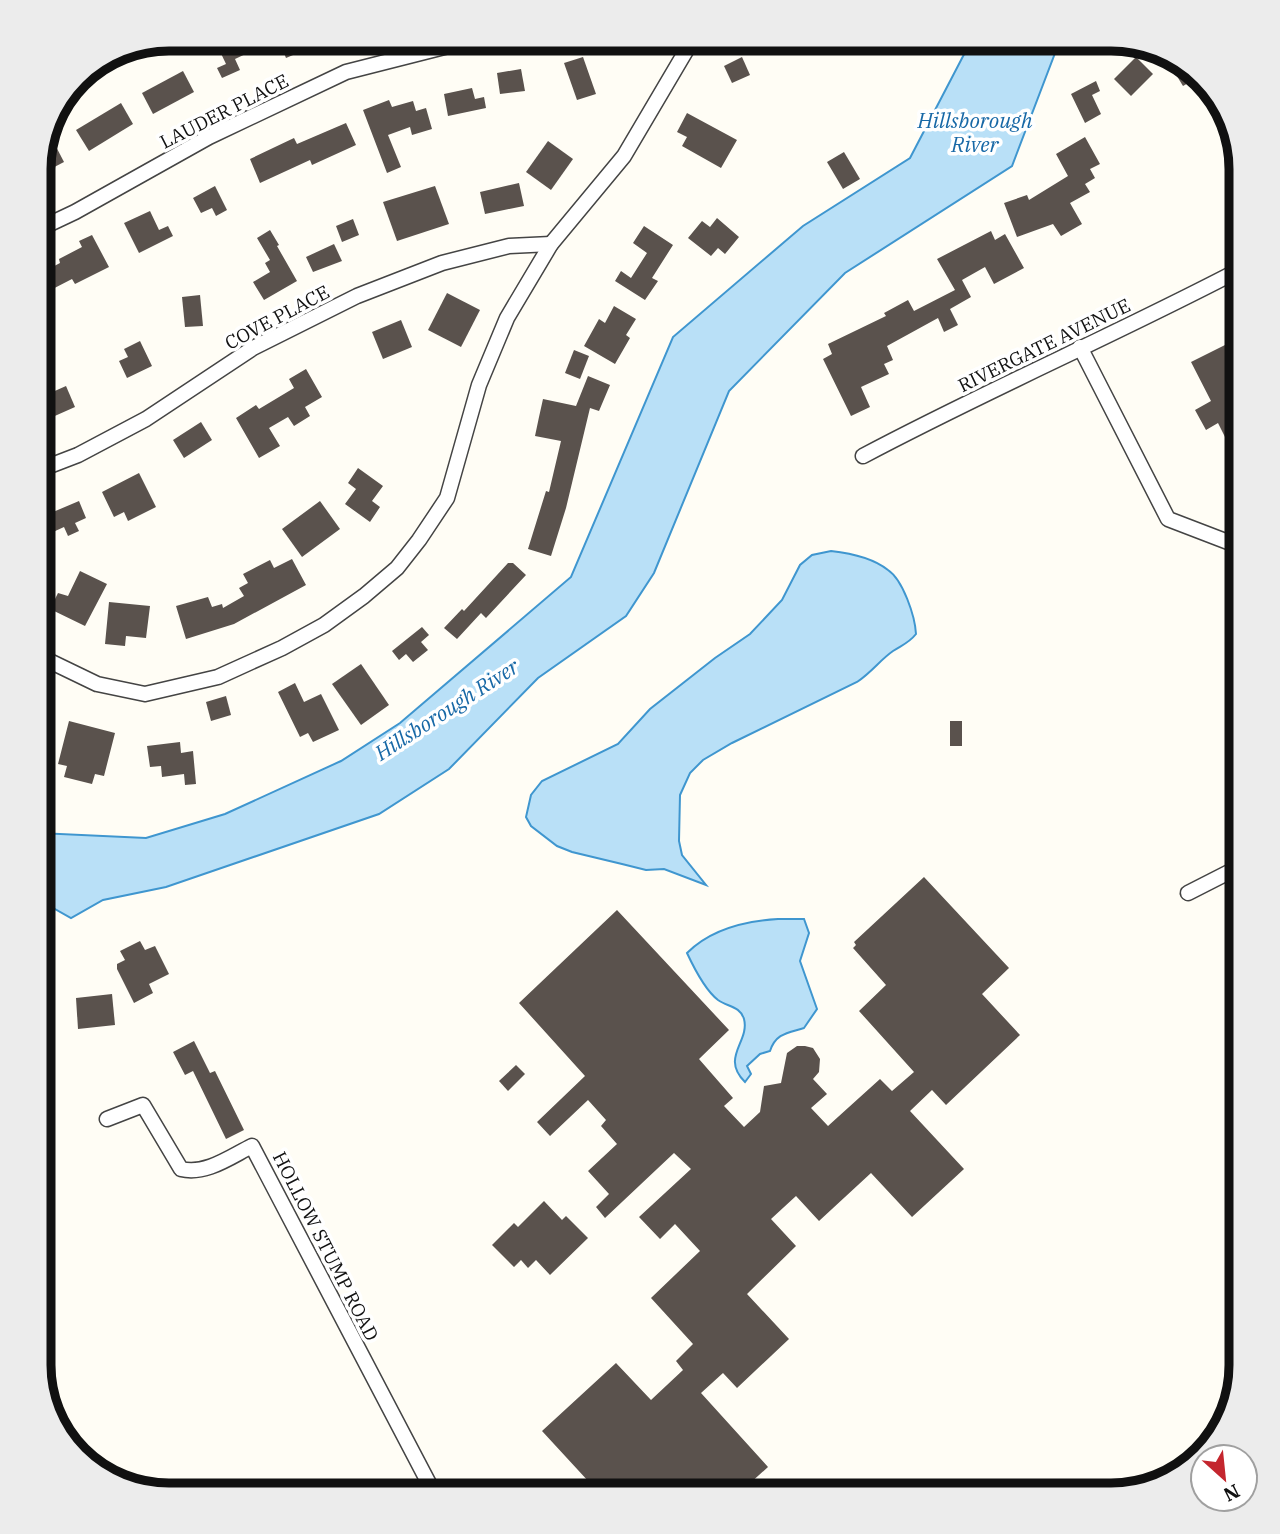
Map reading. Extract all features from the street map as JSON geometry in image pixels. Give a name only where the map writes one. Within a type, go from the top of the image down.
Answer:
[{"type":"street","name":"LAUDER PLACE","points":[[51,223],[209,137],[346,72],[426,51]]},
{"type":"street","points":[[51,662],[97,684],[145,694],[218,677],[282,648],[324,625],[397,568],[447,498],[479,384],[507,318],[551,244],[624,156],[686,51]]},
{"type":"street","name":"COVE PLACE","points":[[51,465],[78,455],[146,419],[253,348],[357,296],[442,263],[509,246],[551,244]]},
{"type":"street","name":"RIVERGATE AVENUE","points":[[863,456],[1229,275]]},
{"type":"street","points":[[1080,347],[1168,519],[1229,542]]},
{"type":"street","points":[[1188,893],[1229,872]]},
{"type":"street","name":"HOLLOW STUMP ROAD","points":[[107,1119],[143,1105],[181,1170],[191,1172],[203,1171],[252,1146],[428,1483]]},
{"type":"water","name":"Hillsborough River","points":[[966,51],[1056,51],[1012,166],[845,273],[729,391],[654,573],[626,616],[538,678],[449,769],[379,814],[166,887],[103,900],[71,918],[51,907],[51,834],[146,838],[225,814],[341,761],[400,723],[571,577],[673,337],[803,226],[910,158]]},
{"type":"water","points":[[831,551],[868,559],[893,575],[907,599],[916,634],[857,682],[732,743],[703,760],[690,773],[680,795],[679,841],[682,855],[706,885],[664,869],[646,870],[572,852],[557,846],[531,826],[526,817],[531,795],[542,781],[618,744],[650,709],[750,634],[782,600],[800,565],[812,555]]},
{"type":"water","points":[[804,919],[809,933],[800,961],[817,1009],[804,1028],[779,1037],[770,1051],[760,1054],[747,1066],[751,1074],[745,1082],[735,1065],[745,1027],[744,1019],[737,1009],[713,996],[687,953],[718,932],[753,922]]},
{"type":"building","points":[[220,51],[252,51],[235,59],[240,70],[222,78],[217,68],[226,64]]},
{"type":"building","points":[[283,51],[303,51],[286,58]]},
{"type":"building","points":[[583,57],[596,94],[577,100],[564,63]]},
{"type":"building","points":[[742,57],[750,75],[732,83],[724,66]]},
{"type":"building","points":[[1136,57],[1153,74],[1131,96],[1114,79]]},
{"type":"building","points":[[1172,68],[1191,82],[1183,86]]},
{"type":"building","points":[[521,69],[525,91],[500,94],[497,73]]},
{"type":"building","points":[[183,71],[194,92],[153,114],[142,93]]},
{"type":"building","points":[[1096,81],[1100,91],[1092,95],[1101,114],[1085,123],[1071,94]]},
{"type":"building","points":[[472,88],[475,99],[484,97],[486,108],[448,116],[444,94]]},
{"type":"building","points":[[389,100],[392,107],[413,101],[416,111],[426,108],[432,129],[412,135],[410,127],[388,135],[401,167],[387,173],[363,110]]},
{"type":"building","points":[[121,103],[133,124],[89,151],[76,130]]},
{"type":"building","points":[[687,113],[737,140],[721,168],[682,146],[687,137],[677,132]]},
{"type":"building","points":[[346,123],[356,145],[312,165],[310,160],[260,183],[250,159],[294,138],[297,144]]},
{"type":"building","points":[[1085,137],[1100,164],[1090,169],[1095,178],[1085,184],[1090,192],[1070,203],[1082,224],[1061,236],[1053,224],[1017,237],[1004,203],[1027,195],[1029,200],[1068,176],[1056,154]]},
{"type":"building","points":[[548,141],[573,159],[551,190],[526,172]]},
{"type":"building","points":[[54,143],[64,162],[51,169]]},
{"type":"building","points":[[844,152],[860,179],[843,189],[827,162]]},
{"type":"building","points":[[519,183],[524,206],[485,214],[480,192]]},
{"type":"building","points":[[215,186],[227,210],[216,216],[212,208],[201,213],[193,198]]},
{"type":"building","points":[[435,186],[449,224],[397,241],[383,202]]},
{"type":"building","points":[[150,211],[159,230],[168,226],[173,236],[139,253],[124,223]]},
{"type":"building","points":[[717,218],[739,237],[725,254],[718,248],[711,256],[688,238],[702,221],[710,227]]},
{"type":"building","points":[[353,219],[359,235],[342,242],[336,226]]},
{"type":"building","points":[[644,226],[673,245],[652,278],[658,281],[645,300],[615,281],[621,271],[631,278],[647,253],[633,243]]},
{"type":"building","points":[[270,230],[297,281],[264,300],[253,282],[270,272],[265,263],[270,260],[257,238]]},
{"type":"building","points":[[991,231],[995,240],[1005,234],[1024,268],[994,284],[985,267],[962,280],[971,297],[950,309],[958,325],[944,332],[938,318],[887,346],[893,360],[884,364],[889,374],[861,387],[870,407],[851,416],[823,359],[832,354],[828,344],[886,316],[884,313],[908,300],[914,311],[955,290],[937,259]]},
{"type":"building","points":[[92,235],[109,267],[75,284],[72,279],[51,290],[51,268],[60,263],[59,259],[82,247],[79,241]]},
{"type":"building","points":[[334,244],[342,261],[313,272],[306,257]]},
{"type":"building","points":[[447,293],[480,310],[461,347],[428,330]]},
{"type":"building","points":[[200,295],[203,326],[185,327],[182,297]]},
{"type":"building","points":[[614,306],[636,319],[626,335],[630,338],[615,364],[584,346],[599,319],[605,323]]},
{"type":"building","points":[[401,320],[412,347],[383,359],[372,332]]},
{"type":"building","points":[[140,341],[152,366],[127,378],[119,361],[128,357],[124,349]]},
{"type":"building","points":[[1229,343],[1229,445],[1218,423],[1206,430],[1195,410],[1211,401],[1191,362]]},
{"type":"building","points":[[574,350],[589,356],[580,379],[565,373]]},
{"type":"building","points":[[306,369],[322,397],[305,407],[310,416],[294,426],[288,417],[269,428],[280,446],[259,458],[236,418],[256,405],[259,409],[294,388],[289,379]]},
{"type":"building","points":[[588,376],[610,385],[599,411],[590,408],[566,508],[551,556],[528,549],[546,491],[549,492],[561,441],[535,436],[543,399],[576,406]]},
{"type":"building","points":[[66,386],[75,407],[51,418],[51,393]]},
{"type":"building","points":[[201,422],[212,440],[184,458],[173,440]]},
{"type":"building","points":[[358,468],[383,486],[372,501],[380,507],[370,522],[345,504],[356,489],[348,483]]},
{"type":"building","points":[[139,473],[156,507],[128,521],[124,512],[114,517],[102,492]]},
{"type":"building","points":[[79,501],[86,518],[75,523],[79,531],[68,536],[64,527],[53,532],[51,513]]},
{"type":"building","points":[[320,501],[340,529],[302,557],[282,529]]},
{"type":"building","points":[[292,559],[306,585],[234,624],[186,639],[176,606],[208,597],[212,607],[222,604],[223,608],[244,596],[239,588],[248,583],[243,574],[270,560],[274,568]]},
{"type":"building","points":[[508,563],[513,563],[526,575],[486,618],[481,613],[457,639],[444,628],[462,609],[464,611]]},
{"type":"building","points":[[80,571],[107,584],[85,626],[51,609],[58,593],[68,596]]},
{"type":"building","points":[[109,602],[150,606],[146,638],[126,636],[125,646],[105,644]]},
{"type":"building","points":[[422,627],[429,635],[421,642],[428,650],[413,662],[406,654],[399,660],[392,651]]},
{"type":"building","points":[[361,664],[389,705],[361,725],[332,684]]},
{"type":"building","points":[[295,683],[304,702],[321,694],[339,730],[313,742],[308,733],[300,737],[278,692]]},
{"type":"building","points":[[226,696],[231,715],[211,721],[206,702]]},
{"type":"building","points":[[69,721],[115,733],[104,776],[95,774],[92,784],[64,777],[67,766],[58,764]]},
{"type":"building","points":[[950,721],[962,721],[962,746],[950,746]]},
{"type":"building","points":[[180,742],[181,753],[193,751],[196,784],[185,785],[184,774],[162,777],[161,766],[150,767],[147,746]]},
{"type":"building","points":[[924,877],[1009,968],[982,994],[1020,1035],[946,1105],[932,1090],[910,1111],[964,1169],[912,1217],[871,1173],[819,1221],[796,1196],[771,1219],[796,1246],[747,1294],[789,1339],[737,1388],[723,1373],[701,1393],[768,1467],[750,1483],[590,1483],[542,1431],[616,1363],[651,1400],[683,1370],[676,1361],[693,1344],[651,1298],[700,1251],[675,1224],[660,1239],[639,1217],[691,1169],[674,1153],[605,1218],[596,1207],[609,1194],[588,1171],[617,1144],[601,1126],[606,1120],[588,1100],[550,1136],[537,1122],[585,1076],[519,1003],[617,910],[729,1030],[699,1059],[733,1098],[724,1106],[744,1127],[760,1112],[764,1086],[781,1083],[787,1053],[797,1046],[813,1048],[820,1059],[819,1072],[813,1079],[827,1094],[811,1108],[828,1126],[880,1079],[892,1091],[914,1072],[859,1011],[886,985],[853,948],[856,945],[854,942]]},
{"type":"building","points":[[140,941],[145,950],[155,946],[169,974],[149,984],[153,993],[134,1003],[117,964],[125,960],[120,951]]},
{"type":"building","points":[[112,994],[115,1025],[78,1029],[76,998]]},
{"type":"building","points":[[194,1041],[210,1073],[215,1071],[244,1130],[226,1139],[193,1071],[185,1075],[173,1052]]},
{"type":"building","points":[[516,1065],[525,1074],[508,1091],[499,1081]]},
{"type":"building","points":[[544,1201],[562,1220],[566,1216],[588,1238],[550,1275],[536,1260],[528,1268],[521,1260],[514,1267],[492,1245],[514,1223],[518,1227]]}]
